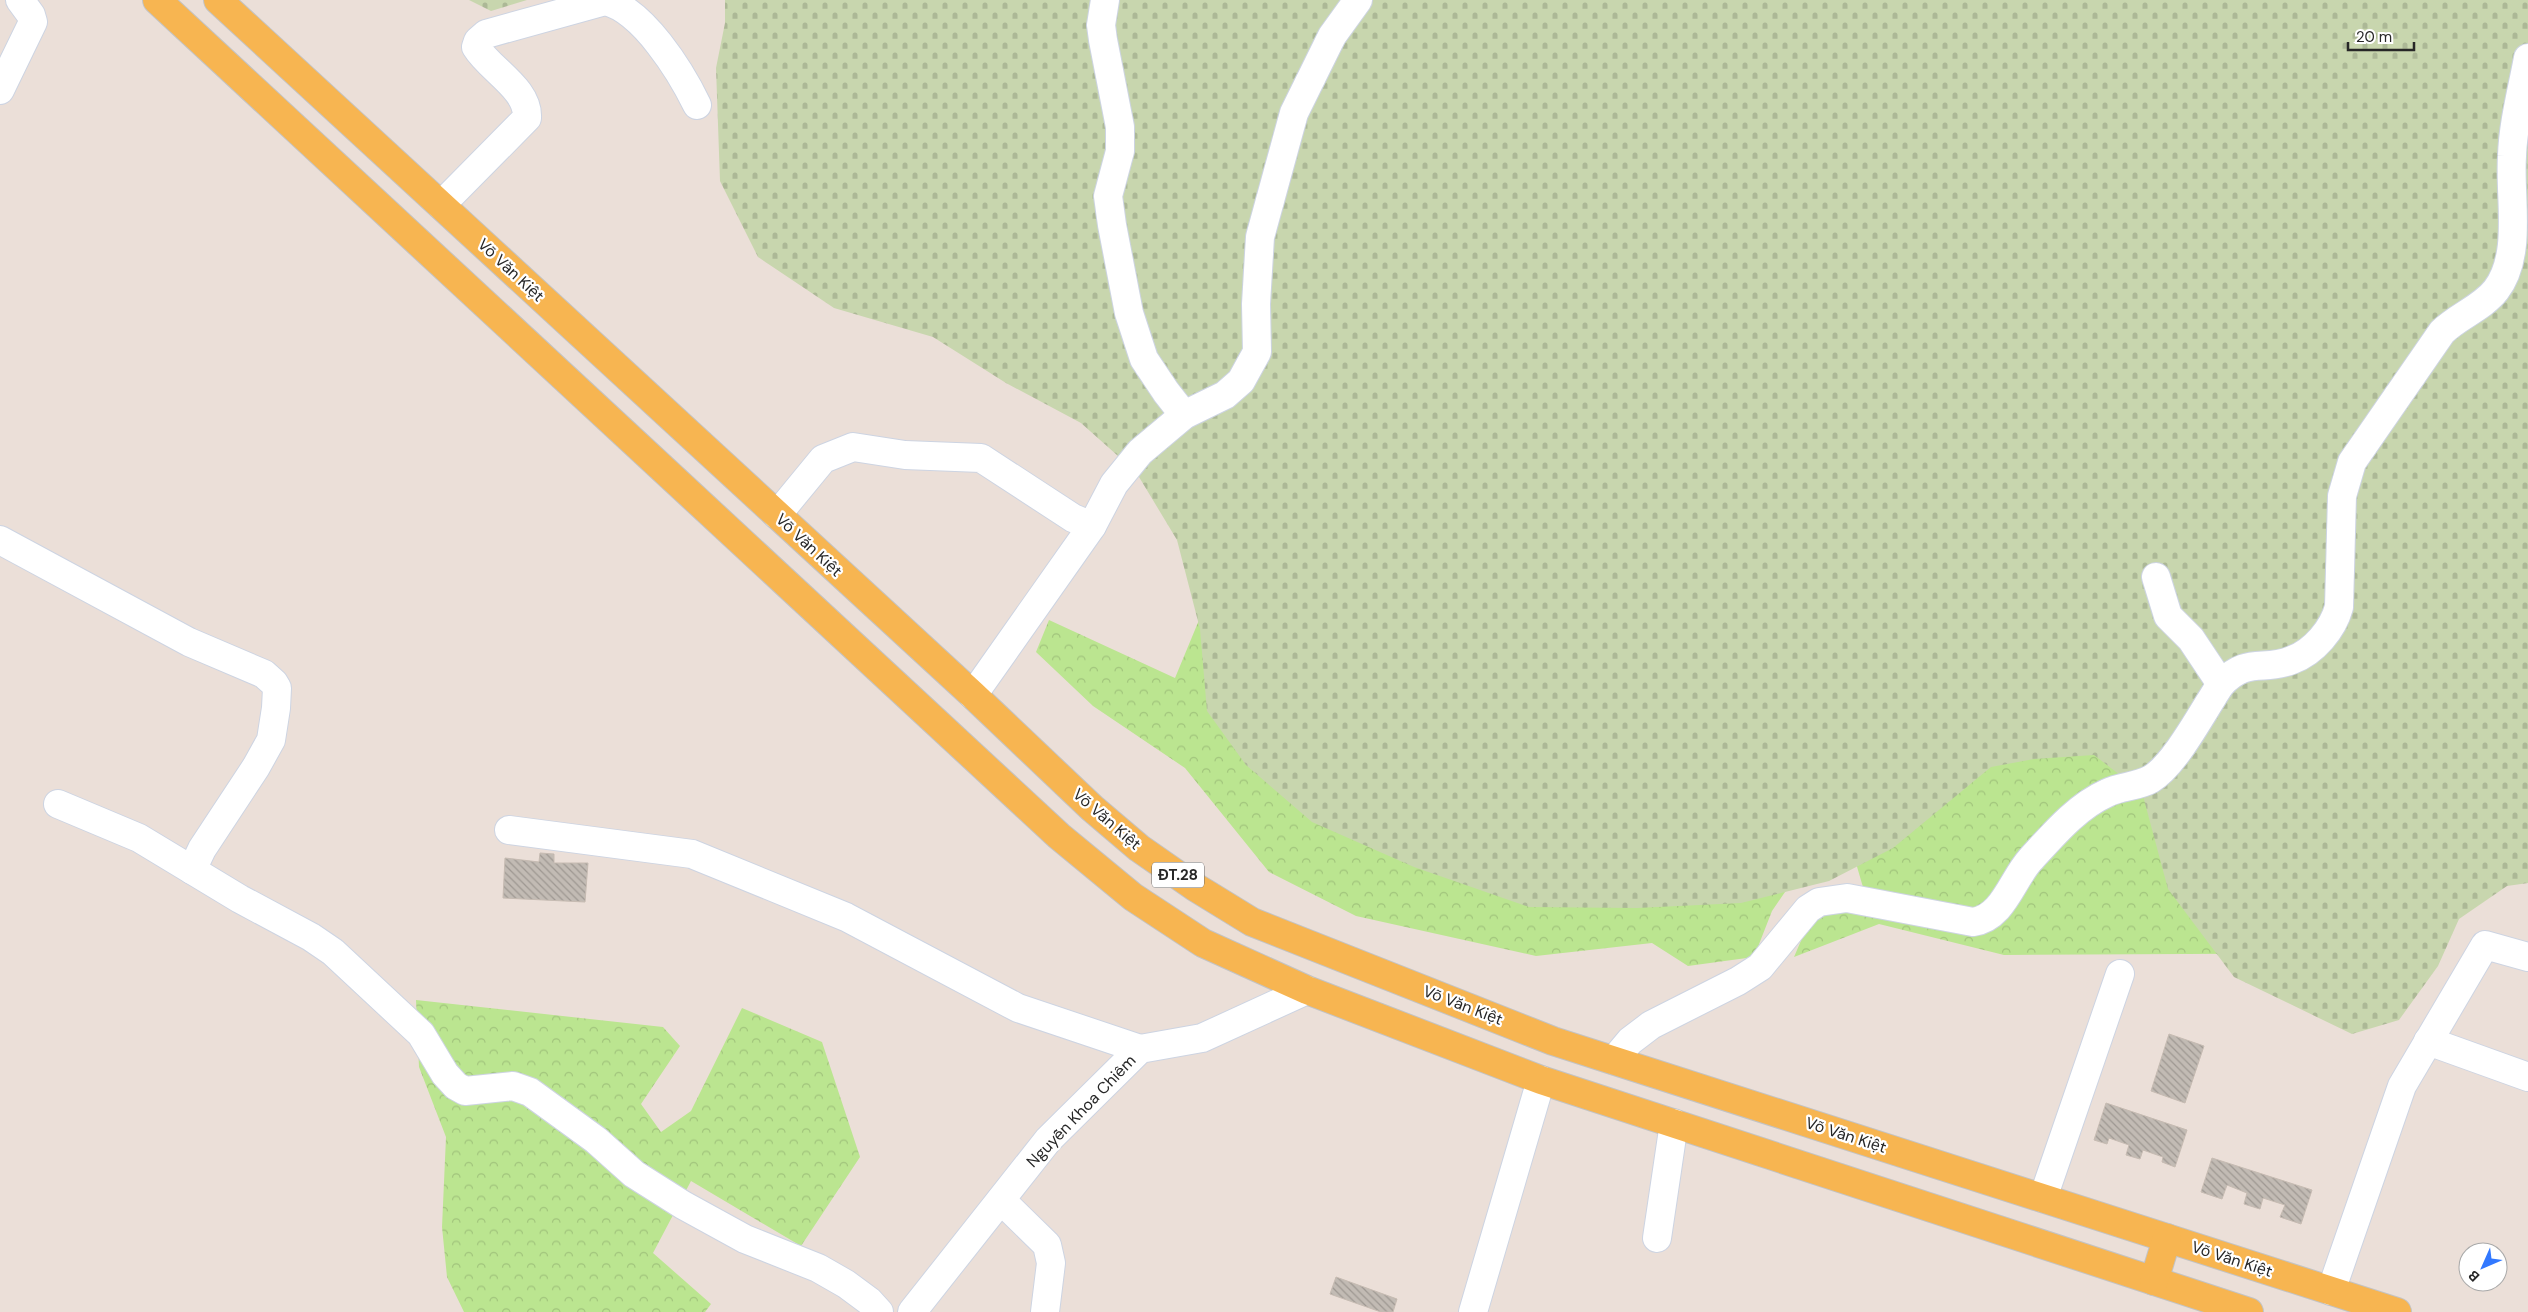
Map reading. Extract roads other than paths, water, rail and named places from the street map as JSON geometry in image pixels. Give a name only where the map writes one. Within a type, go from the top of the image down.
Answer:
[{"type":"main road","name":"ĐT.28","points":[[157,0],[1060,836],[1133,897],[1203,943],[1307,990],[1541,1080],[2249,1312]]},
{"type":"main road","name":"Võ Văn Kiệt","points":[[218,0],[973,695],[1092,808],[1139,848],[1195,887],[1252,922],[1553,1040],[2397,1312]]},
{"type":"main road","points":[[747,546],[777,515]]},
{"type":"main road","points":[[1307,990],[1323,951]]},
{"type":"main road","points":[[2154,1281],[2167,1238]]},
{"type":"street","points":[[0,90],[33,22],[31,15],[20,0]]},
{"type":"street","points":[[1105,0],[1101,24],[1102,40],[1121,140],[1108,196],[1112,225],[1136,339],[1144,359],[1184,415]]},
{"type":"street","points":[[973,695],[1092,526],[1114,484],[1140,452],[1184,415],[1225,395],[1241,381],[1258,352],[1256,304],[1260,237],[1294,113],[1332,36],[1358,0]]},
{"type":"street","points":[[441,205],[526,118],[527,108],[519,94],[482,56],[476,47],[478,41],[486,34],[605,1],[616,4],[661,46],[684,79],[698,105]]},
{"type":"street","points":[[1614,1060],[1630,1041],[1651,1025],[1738,981],[1760,967],[1808,909],[1819,902],[1847,898],[1973,922],[1984,921],[1994,913],[2028,862],[2089,802],[2110,791],[2152,778],[2165,766],[2177,752],[2221,684],[2239,669],[2254,665],[2292,661],[2308,651],[2336,620],[2340,607],[2342,496],[2352,462],[2442,332],[2453,321],[2486,300],[2503,279],[2509,267],[2513,223],[2512,157],[2514,131],[2528,58]]},
{"type":"street","points":[[777,515],[823,459],[853,447],[905,455],[981,458],[1073,518],[1092,526]]},
{"type":"street","points":[[0,540],[189,642],[264,674],[277,688],[271,740],[256,767],[202,849],[192,870]]},
{"type":"street","points":[[2156,577],[2168,616],[2191,639],[2221,684]]},
{"type":"street","points":[[58,804],[139,838],[311,937],[333,952],[421,1034],[445,1074],[456,1086],[466,1091],[513,1086],[530,1092],[596,1140],[634,1174],[683,1205],[745,1240],[818,1268],[846,1284],[869,1301],[879,1312]]},
{"type":"street","points":[[509,830],[692,854],[846,917],[1018,1008],[1140,1049]]},
{"type":"street","points":[[2331,1291],[2402,1086],[2428,1041],[2486,945],[2528,957]]},
{"type":"street","points":[[2043,1198],[2120,974]]},
{"type":"street","name":"Nguyễn Khoa Chiêm","points":[[912,1312],[1048,1140],[1140,1049],[1202,1038],[1307,990]]},
{"type":"street","points":[[2428,1041],[2528,1077]]},
{"type":"street","points":[[1473,1312],[1541,1080]]},
{"type":"street","points":[[1657,1238],[1674,1123]]},
{"type":"street","points":[[1001,1200],[1047,1245],[1051,1264],[1045,1312]]}]
